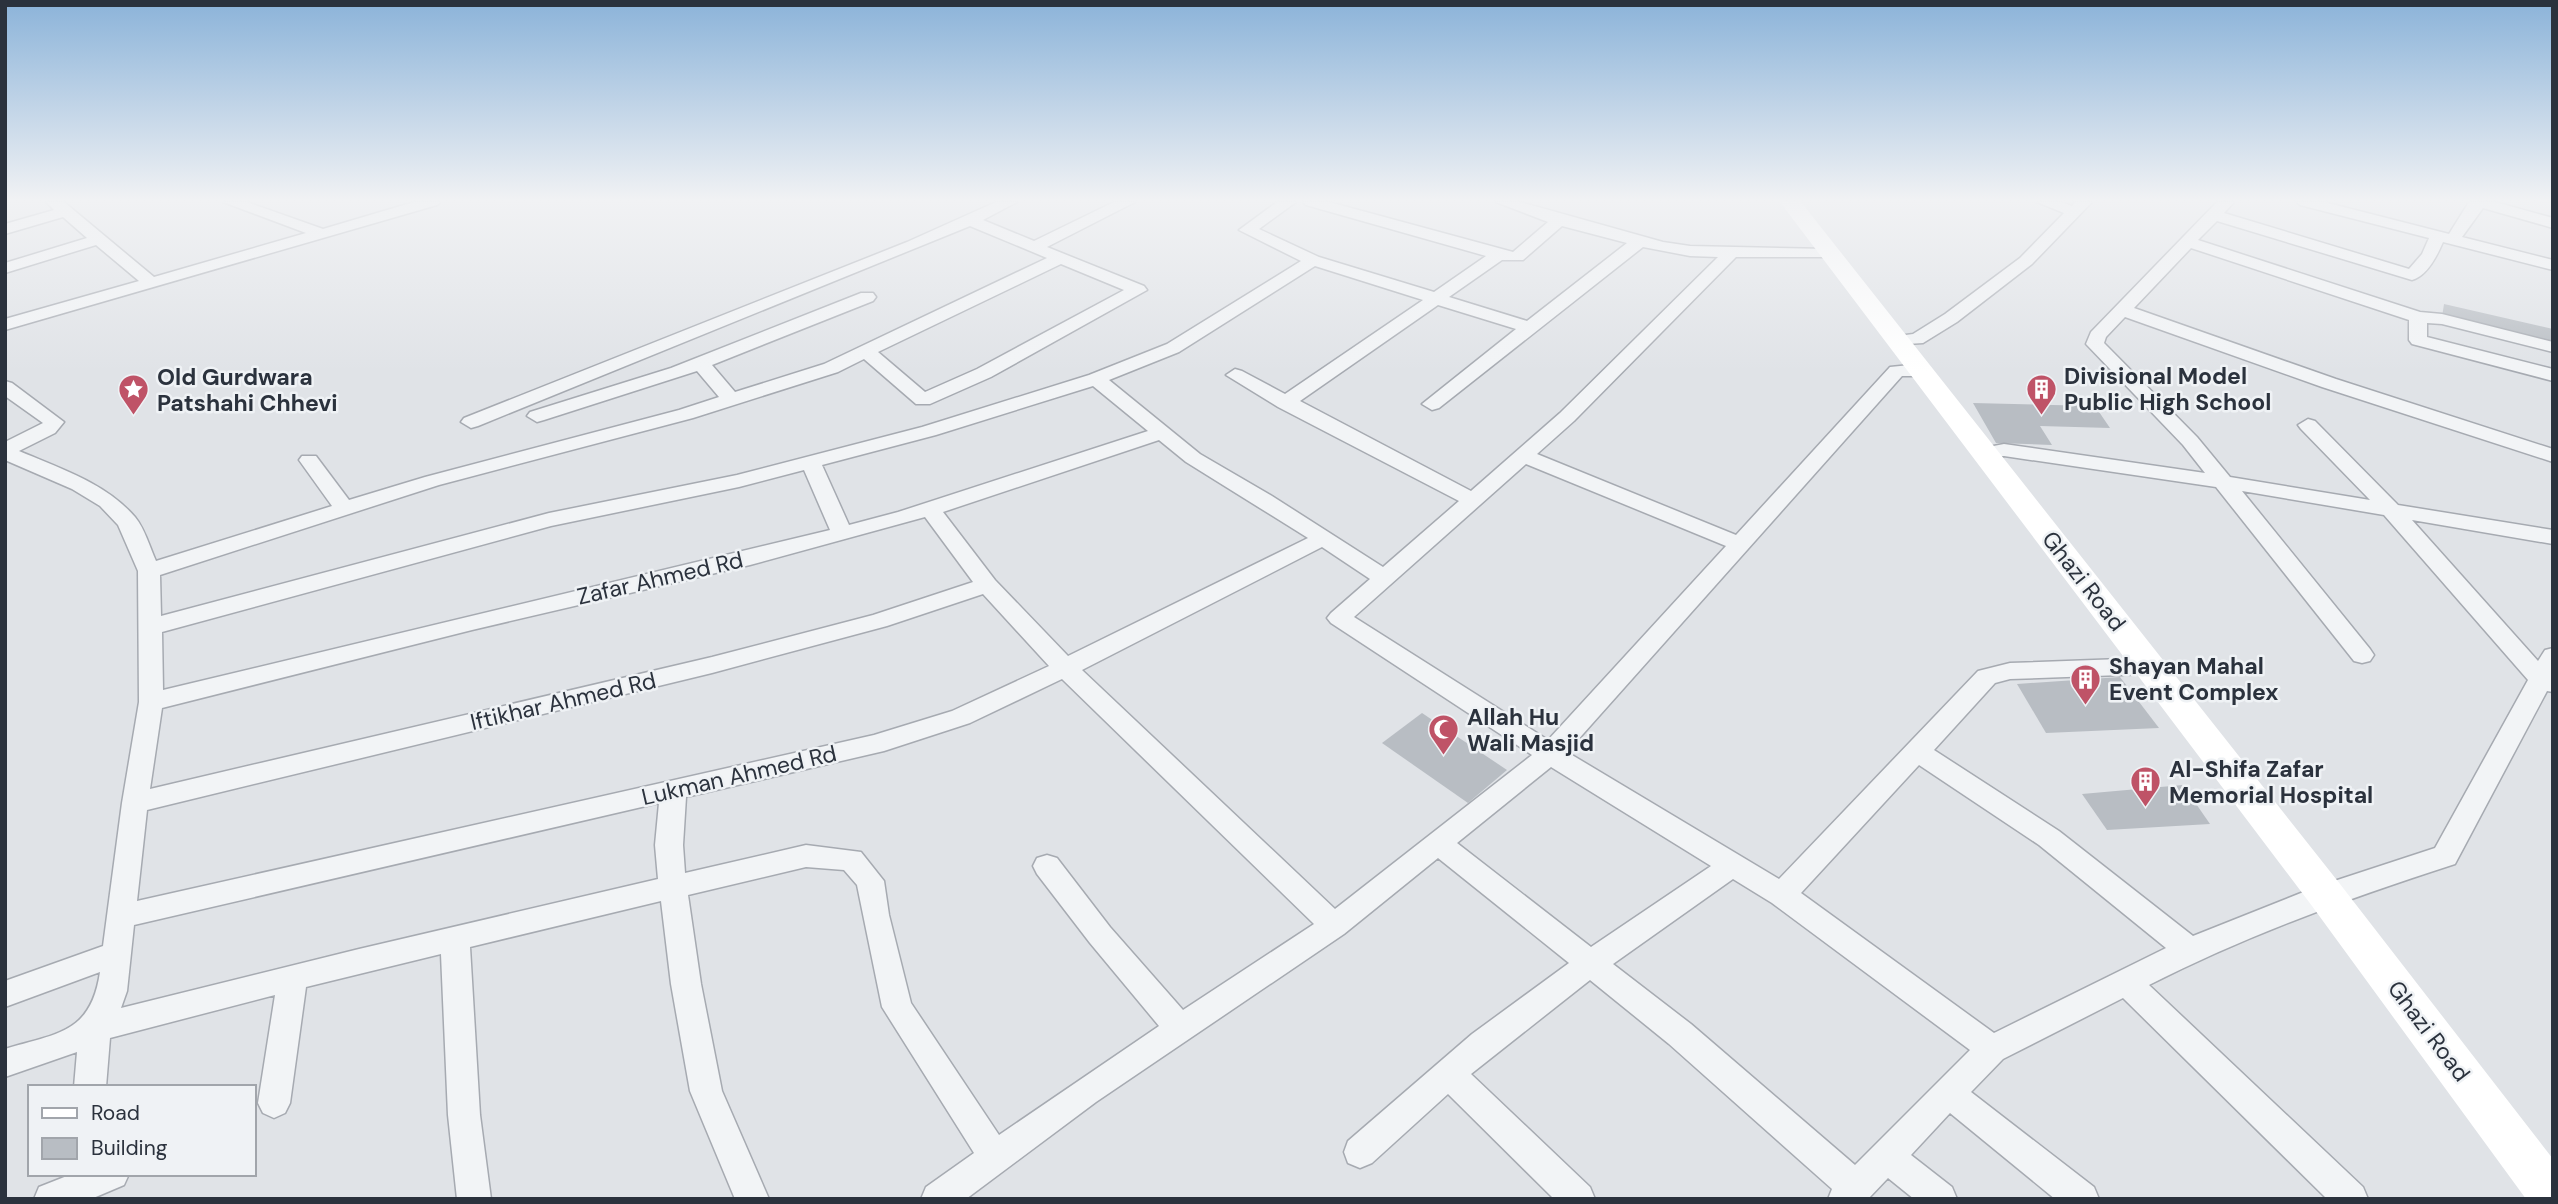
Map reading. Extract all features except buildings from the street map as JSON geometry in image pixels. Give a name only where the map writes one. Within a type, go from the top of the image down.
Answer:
[{"type":"main road","name":"Ghazi Road","points":[[1831,258],[2326,895],[2553,1196]]},
{"type":"street","points":[[5,268],[37,258]]},
{"type":"street","points":[[119,258],[151,283]]},
{"type":"street","points":[[5,325],[238,258]]},
{"type":"street","points":[[471,422],[880,258]]},
{"type":"street","points":[[149,571],[432,481],[686,414],[831,368],[1061,258]]},
{"type":"street","points":[[866,351],[923,400],[984,373],[1138,290],[1061,258]]},
{"type":"street","points":[[1309,258],[1530,328]]},
{"type":"street","points":[[1285,403],[1494,258]]},
{"type":"street","points":[[1432,404],[1618,258]]},
{"type":"street","points":[[1726,258],[1567,417],[1339,618],[1550,754],[1782,894],[1992,1049]]},
{"type":"street","points":[[1897,341],[1917,339],[1951,318],[2029,258]]},
{"type":"street","points":[[2173,258],[2097,336],[2095,344],[2190,441],[2362,655]]},
{"type":"street","points":[[2238,258],[2418,317],[2442,318],[2553,347]]},
{"type":"street","points":[[2364,258],[2412,275],[2427,258]]},
{"type":"street","points":[[2526,258],[2553,265]]},
{"type":"street","points":[[150,627],[549,520],[738,481],[929,431],[1096,379],[1172,348],[1313,260]]},
{"type":"street","points":[[537,416],[700,363],[867,297]]},
{"type":"street","points":[[2123,310],[2329,383],[2553,456]]},
{"type":"street","points":[[2418,317],[2418,340],[2553,375]]},
{"type":"street","points":[[700,363],[731,400]]},
{"type":"street","points":[[937,1199],[1085,1092],[1334,926],[1550,754],[1896,370],[1920,370]]},
{"type":"street","points":[[1235,375],[1472,500]]},
{"type":"street","points":[[1096,379],[1194,458],[1384,578]]},
{"type":"street","points":[[5,387],[54,422],[48,429],[5,451]]},
{"type":"street","points":[[1438,843],[1680,1034],[1851,1193],[1992,1049],[2190,950],[2326,895],[2445,856],[2549,673],[2308,425]]},
{"type":"street","name":"Zafar Ahmed Rd","points":[[151,702],[842,533],[930,509],[1162,433]]},
{"type":"street","points":[[1985,453],[2004,450],[2222,482],[2553,537]]},
{"type":"street","points":[[5,451],[79,485],[107,502],[128,522],[149,571],[151,702],[135,803],[112,991],[95,1027],[90,1085]]},
{"type":"street","points":[[1523,456],[1739,544]]},
{"type":"street","points":[[309,460],[344,508]]},
{"type":"street","points":[[810,462],[842,533]]},
{"type":"street","points":[[930,509],[987,585],[1065,668],[1334,926]]},
{"type":"street","name":"Lukman Ahmed Rd","points":[[121,916],[876,744],[961,716],[1065,668],[1324,538]]},
{"type":"street","name":"Iftikhar Ahmed Rd","points":[[135,803],[712,665],[879,621],[987,585]]},
{"type":"street","points":[[1782,894],[1987,677],[2010,671],[2149,666]]},
{"type":"street","points":[[1917,751],[2049,838],[2190,950]]},
{"type":"street","points":[[673,791],[669,845],[673,888],[706,1091],[752,1199]]},
{"type":"street","points":[[5,1063],[67,1041],[95,1027],[292,978],[806,856],[850,860],[870,881],[875,915],[897,1007],[995,1157]]},
{"type":"street","points":[[1360,1152],[1483,1044],[1590,964],[1733,865]]},
{"type":"street","points":[[1047,866],[1100,935],[1180,1028]]},
{"type":"street","points":[[455,939],[464,1115],[474,1199]]},
{"type":"street","points":[[5,994],[117,953]]},
{"type":"street","points":[[274,1103],[292,978]]},
{"type":"street","points":[[2126,982],[2351,1199]]},
{"type":"street","points":[[1449,1074],[1578,1199]]},
{"type":"street","points":[[1949,1093],[2082,1199]]},
{"type":"street","points":[[1887,1156],[1940,1199]]},
{"type":"street","points":[[51,1199],[82,1180],[102,1176]]},
{"type":"place","name":"Divisional Model Public High School","points":[[2041,416]]},
{"type":"place","name":"Old Gurdwara Patshahi Chhevi","points":[[134,417]]},
{"type":"place","name":"Shayan Mahal Event Complex","points":[[2086,706]]},
{"type":"place","name":"Allah Hu Wali Masjid","points":[[1444,757]]},
{"type":"place","name":"Al-Shifa Zafar Memorial Hospital","points":[[2146,809]]}]
